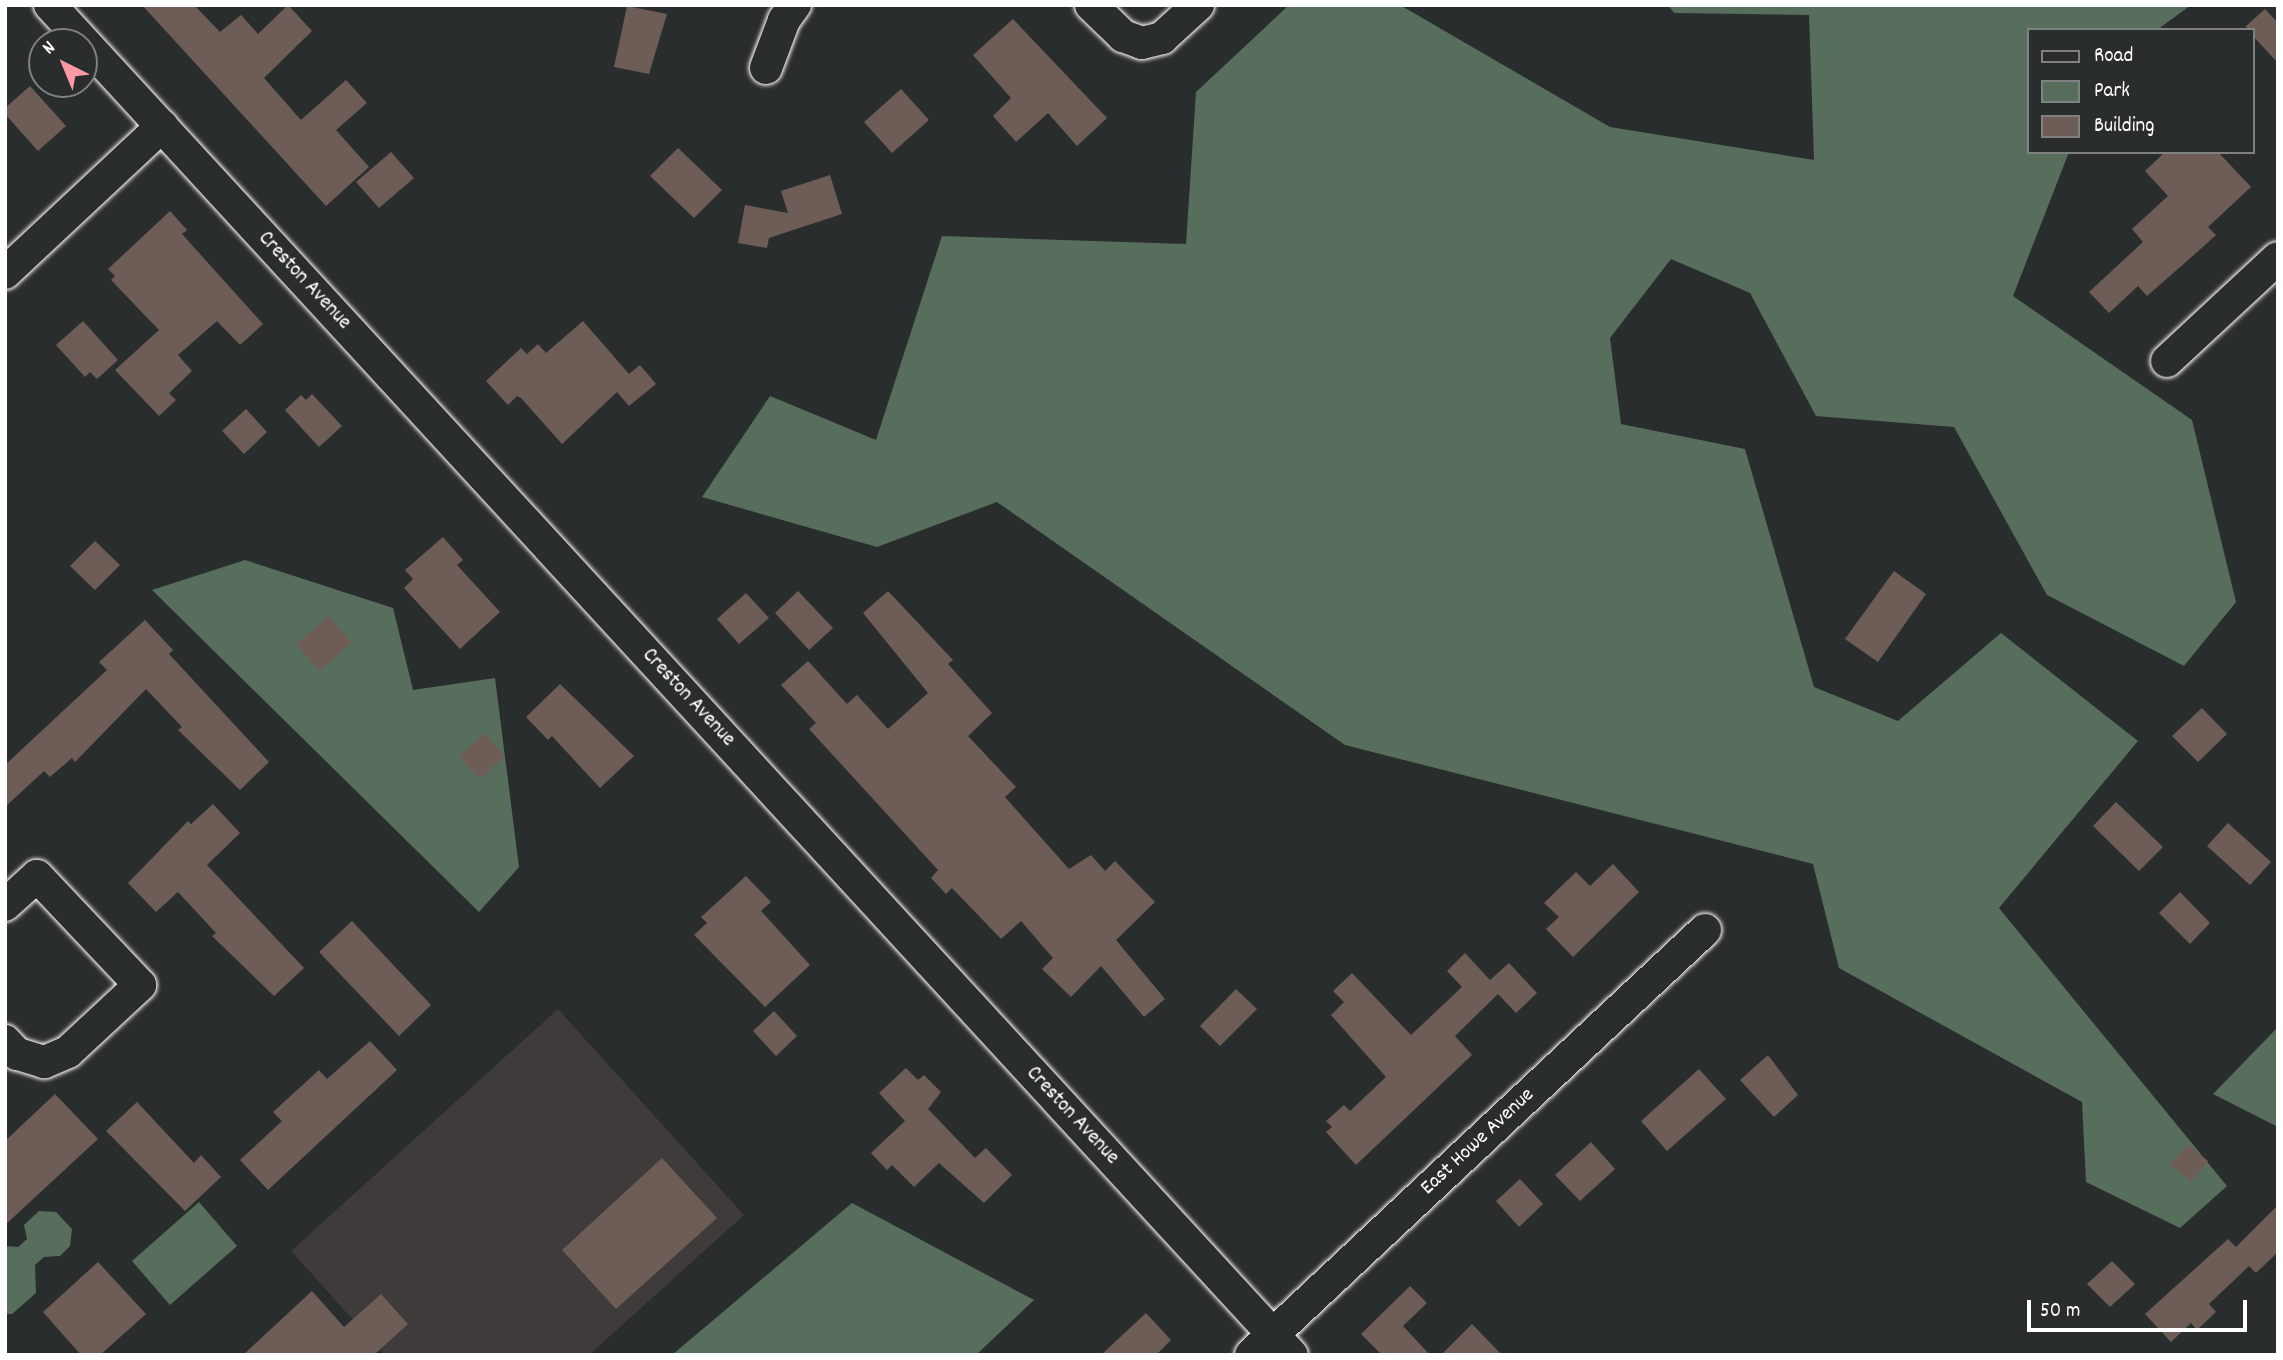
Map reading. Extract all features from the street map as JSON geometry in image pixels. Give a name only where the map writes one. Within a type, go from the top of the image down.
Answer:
[{"type":"street","name":"Creston Avenue","points":[[50,5],[1272,1348]]},
{"type":"street","points":[[766,68],[784,20],[795,5]]},
{"type":"street","points":[[1091,5],[1123,36],[1142,43],[1162,38],[1198,5]]},
{"type":"street","points":[[5,273],[162,126]]},
{"type":"street","points":[[2167,361],[2278,258]]},
{"type":"street","points":[[5,905],[37,876],[140,985],[68,1052],[44,1062],[9,1053]]},
{"type":"street","name":"East Howe Avenue","points":[[1272,1348],[1705,930]]},
{"type":"shaded area","points":[[558,1009],[744,1215],[589,1355],[385,1355],[291,1251]]},
{"type":"green space","points":[[1289,5],[1400,5],[1610,127],[1814,160],[1809,15],[1674,13],[1668,5],[2191,5],[2160,28],[2028,28],[2028,154],[2068,154],[2013,296],[2192,420],[2236,602],[2184,666],[2047,595],[1954,427],[1816,416],[1750,293],[1671,259],[1610,338],[1621,424],[1745,449],[1814,687],[1898,721],[2001,633],[2138,741],[1999,908],[2227,1186],[2180,1228],[2086,1182],[2082,1102],[1839,968],[1813,864],[1345,745],[997,502],[877,547],[702,497],[770,396],[876,440],[942,236],[1186,244],[1196,92]]},
{"type":"green space","points":[[245,560],[393,608],[413,690],[495,678],[519,867],[479,912],[152,590]]},
{"type":"green space","points":[[2278,1027],[2278,1127],[2213,1094]]},
{"type":"green space","points":[[199,1202],[237,1246],[170,1305],[132,1261]]},
{"type":"green space","points":[[852,1203],[1034,1300],[976,1355],[672,1355]]},
{"type":"green space","points":[[39,1211],[56,1212],[72,1229],[70,1246],[60,1256],[44,1257],[35,1265],[36,1293],[12,1314],[5,1314],[5,1246],[18,1247],[27,1239],[24,1225]]},
{"type":"building","points":[[142,5],[194,5],[220,32],[241,15],[258,34],[288,5],[312,31],[264,78],[301,120],[346,80],[367,103],[336,130],[369,167],[326,206]]},
{"type":"building","points":[[627,6],[667,14],[649,74],[614,67]]},
{"type":"building","points":[[2265,9],[2278,23],[2278,63],[2255,38],[2255,28],[2245,27]]},
{"type":"building","points":[[1013,19],[1107,118],[1077,146],[1048,113],[1016,142],[993,116],[1011,98],[973,55]]},
{"type":"building","points":[[28,88],[28,98],[41,98],[66,126],[38,151],[5,114],[5,108]]},
{"type":"building","points":[[901,89],[929,120],[892,153],[864,122]]},
{"type":"building","points":[[678,148],[722,190],[694,218],[650,176]]},
{"type":"building","points":[[391,152],[414,178],[379,208],[356,182]]},
{"type":"building","points":[[2163,154],[2220,154],[2251,187],[2208,227],[2216,235],[2195,254],[2147,296],[2138,286],[2109,313],[2089,292],[2143,242],[2132,229],[2168,196],[2145,171]]},
{"type":"building","points":[[830,175],[842,214],[769,238],[767,248],[738,243],[745,205],[788,213],[781,191]]},
{"type":"building","points":[[170,211],[187,230],[182,234],[263,324],[240,345],[217,321],[178,355],[192,371],[169,393],[176,400],[159,416],[115,370],[159,330],[111,280],[115,276],[108,269]]},
{"type":"building","points":[[83,321],[118,360],[97,379],[90,372],[85,377],[56,345]]},
{"type":"building","points":[[583,321],[629,374],[640,365],[656,384],[629,406],[617,392],[562,444],[521,398],[517,396],[508,405],[486,381],[521,348],[527,354],[538,344],[546,353]]},
{"type":"building","points":[[312,394],[342,426],[319,447],[285,410],[301,395],[306,400]]},
{"type":"building","points":[[246,409],[267,432],[244,454],[222,431]]},
{"type":"building","points":[[443,537],[463,560],[457,565],[500,612],[460,649],[404,588],[413,579],[405,570]]},
{"type":"building","points":[[95,541],[120,565],[95,590],[70,566]]},
{"type":"building","points":[[1894,571],[1926,594],[1878,662],[1845,639]]},
{"type":"building","points":[[798,591],[833,628],[809,650],[775,613]]},
{"type":"building","points":[[888,591],[953,660],[948,664],[992,713],[968,736],[1016,787],[1005,797],[1069,869],[1091,855],[1105,871],[1115,861],[1155,902],[1116,940],[1165,999],[1144,1017],[1101,966],[1071,997],[1042,969],[1053,958],[1021,921],[1001,939],[952,888],[946,894],[931,878],[938,870],[809,729],[816,723],[781,685],[808,661],[847,704],[857,695],[888,729],[928,693],[863,613]]},
{"type":"building","points":[[746,593],[769,618],[739,644],[717,619]]},
{"type":"building","points":[[329,616],[352,643],[319,671],[296,644]]},
{"type":"building","points":[[145,620],[173,650],[169,654],[269,762],[240,790],[178,730],[182,727],[146,689],[75,762],[72,758],[50,777],[44,771],[5,807],[5,765],[107,670],[99,662]]},
{"type":"building","points":[[560,684],[634,756],[600,788],[552,736],[548,740],[526,717]]},
{"type":"building","points":[[2202,708],[2227,734],[2198,762],[2172,736]]},
{"type":"building","points":[[484,733],[505,756],[480,779],[459,757]]},
{"type":"building","points":[[2116,802],[2163,847],[2139,871],[2093,826]]},
{"type":"building","points":[[213,804],[240,833],[207,865],[304,968],[274,996],[212,936],[216,933],[178,892],[156,912],[128,883],[188,821],[191,824]]},
{"type":"building","points":[[2228,823],[2271,862],[2250,885],[2207,846]]},
{"type":"building","points":[[1613,864],[1639,892],[1573,957],[1546,929],[1559,917],[1544,903],[1576,872],[1590,886]]},
{"type":"building","points":[[746,876],[771,902],[761,911],[810,965],[765,1007],[694,935],[707,923],[701,917]]},
{"type":"building","points":[[2180,892],[2210,923],[2190,944],[2159,913]]},
{"type":"building","points":[[352,921],[431,1005],[399,1036],[319,952]]},
{"type":"building","points":[[1465,953],[1490,980],[1509,963],[1537,993],[1516,1013],[1498,994],[1455,1036],[1472,1055],[1356,1165],[1326,1132],[1332,1127],[1326,1121],[1344,1105],[1350,1111],[1386,1077],[1331,1015],[1344,1002],[1333,991],[1352,973],[1411,1035],[1462,987],[1447,971]]},
{"type":"building","points":[[1236,989],[1257,1009],[1220,1046],[1200,1026]]},
{"type":"building","points":[[774,1011],[797,1036],[776,1056],[753,1031]]},
{"type":"building","points":[[370,1041],[397,1070],[268,1190],[240,1160],[282,1121],[273,1112],[319,1070],[327,1079]]},
{"type":"building","points":[[1768,1055],[1798,1095],[1774,1117],[1740,1080]]},
{"type":"building","points":[[906,1068],[918,1080],[924,1075],[941,1092],[928,1109],[975,1158],[986,1148],[1012,1175],[984,1203],[939,1163],[914,1187],[892,1165],[887,1170],[871,1153],[905,1121],[879,1093]]},
{"type":"building","points":[[1699,1069],[1726,1099],[1667,1151],[1641,1121]]},
{"type":"building","points":[[55,1094],[98,1139],[5,1225],[5,1141]]},
{"type":"building","points":[[137,1102],[194,1163],[201,1155],[221,1177],[185,1211],[106,1131]]},
{"type":"building","points":[[1591,1142],[1615,1169],[1580,1201],[1555,1175]]},
{"type":"building","points":[[2188,1144],[2208,1161],[2191,1182],[2170,1165]]},
{"type":"building","points":[[662,1158],[717,1218],[616,1309],[562,1250]]},
{"type":"building","points":[[1520,1179],[1543,1204],[1519,1227],[1496,1201]]},
{"type":"building","points":[[2278,1205],[2278,1252],[2256,1273],[2249,1266],[2209,1304],[2216,1312],[2197,1330],[2191,1323],[2171,1342],[2145,1314],[2228,1239],[2236,1247]]},
{"type":"building","points":[[2112,1261],[2135,1284],[2110,1307],[2087,1284]]},
{"type":"building","points":[[98,1262],[146,1314],[100,1355],[81,1355],[43,1312]]},
{"type":"building","points":[[1410,1286],[1427,1303],[1403,1326],[1430,1355],[1382,1355],[1361,1334]]},
{"type":"building","points":[[312,1291],[344,1327],[381,1294],[408,1324],[374,1355],[243,1355]]},
{"type":"building","points":[[1146,1313],[1171,1340],[1156,1355],[1101,1355]]},
{"type":"building","points":[[1472,1324],[1502,1355],[1441,1355]]}]
